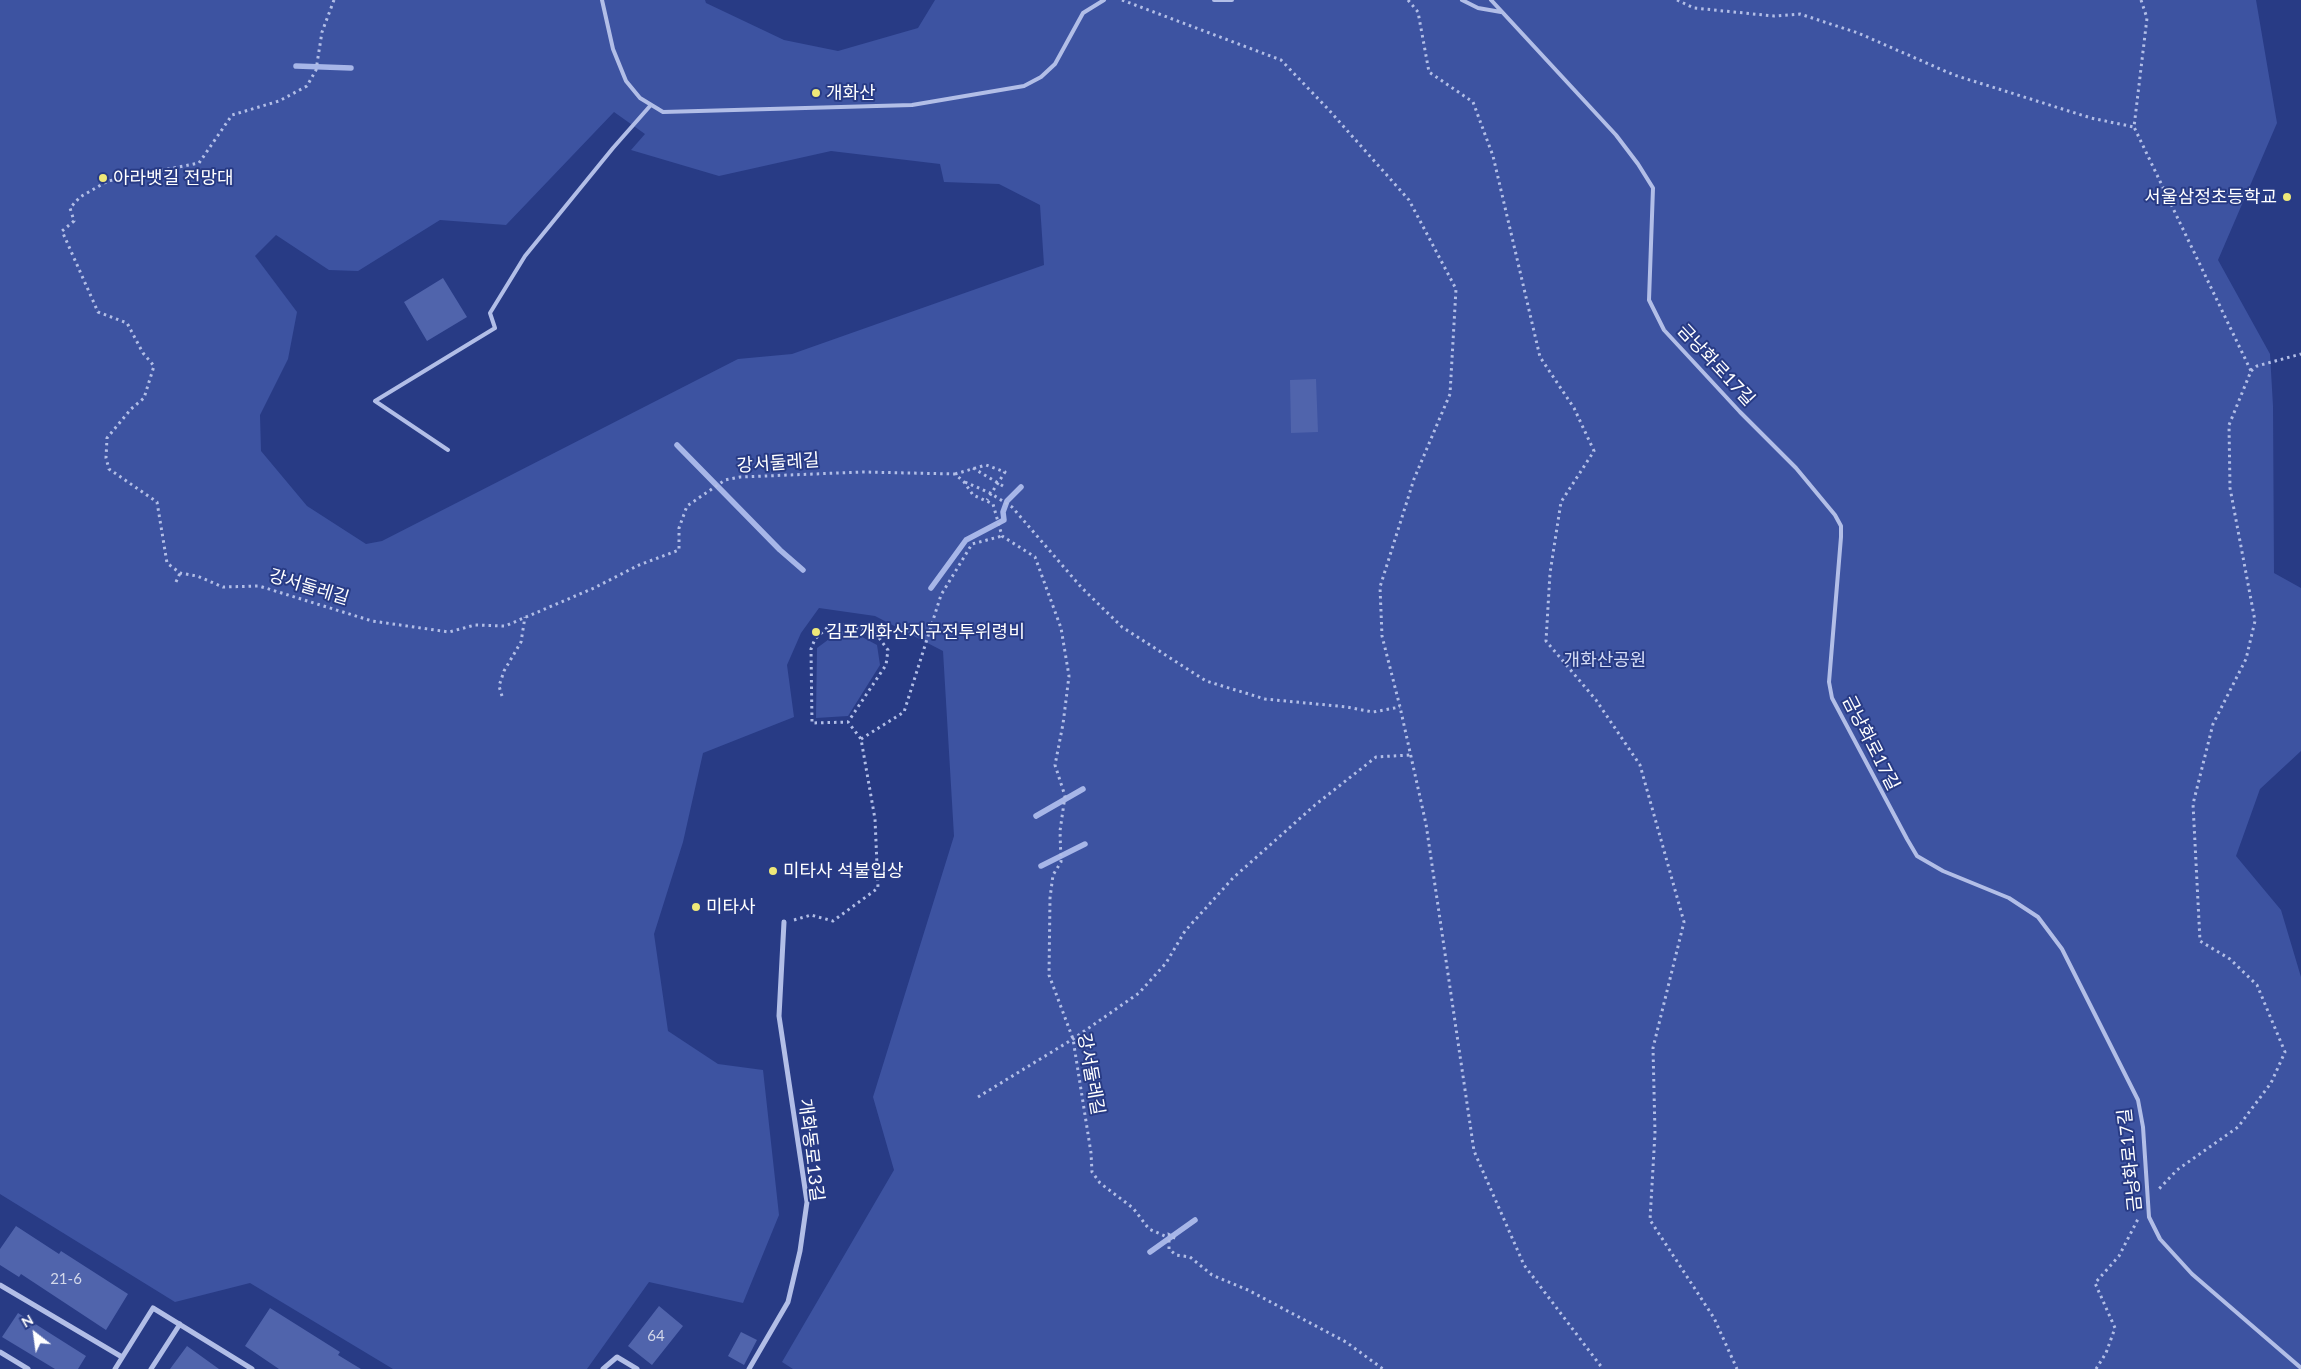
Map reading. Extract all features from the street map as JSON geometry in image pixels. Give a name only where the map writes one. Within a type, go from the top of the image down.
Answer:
[{"type":"street","name":"개화동로13길","points":[[749,1369],[788,1302],[800,1251],[806,1202],[779,1016],[784,922]]},
{"type":"street","points":[[0,1285],[122,1357]]},
{"type":"street","points":[[115,1369],[153,1308],[252,1369]]},
{"type":"street","points":[[151,1369],[180,1324]]},
{"type":"street","points":[[0,1352],[28,1369]]},
{"type":"street","points":[[603,1369],[617,1357],[637,1369]]},
{"type":"lane","points":[[602,0],[608,30],[619,66],[631,90],[650,106],[663,112],[912,105],[1024,86],[1041,77],[1055,64],[1082,13],[1104,0]]},
{"type":"lane","points":[[1214,0],[1232,0]]},
{"type":"lane","points":[[1462,0],[1478,8],[1501,12]]},
{"type":"lane","name":"금낭화로17길","points":[[1491,0],[1616,135],[1653,188],[1649,300],[1664,330],[1740,412],[1796,468],[1835,515],[1840,526],[1841,537],[1829,682],[1832,698],[1917,856],[1943,871],[2009,898],[2038,917],[2062,949],[2138,1100],[2143,1127],[2150,1217],[2160,1239],[2192,1274],[2301,1368]]},
{"type":"lane","points":[[448,450],[375,401],[495,328],[490,313],[524,256],[650,106]]},
{"type":"path","points":[[176,582],[180,573],[166,563],[157,502],[109,469],[106,458],[107,438],[130,409],[144,398],[154,366],[143,353],[127,323],[98,312],[62,231],[74,221],[70,208],[80,197],[108,180],[199,163],[232,114],[279,101],[307,86],[319,61],[322,32],[334,0]]},
{"type":"path","points":[[1122,0],[1281,60],[1328,109],[1409,200],[1456,289],[1450,394],[1414,479],[1380,587],[1382,636],[1426,824],[1474,1151],[1524,1265],[1603,1369]]},
{"type":"path","points":[[1408,0],[1418,12],[1429,72],[1473,102],[1493,156],[1540,358],[1574,408],[1594,451],[1561,502],[1550,573],[1546,641],[1596,700],[1640,765],[1684,922],[1653,1048],[1655,1134],[1650,1220],[1714,1318],[1737,1369]]},
{"type":"path","points":[[1677,0],[1694,8],[1774,16],[1800,14],[1858,33],[1954,75],[2091,118],[2134,126]]},
{"type":"path","points":[[2141,0],[2147,18],[2134,126],[2251,371]]},
{"type":"path","points":[[2096,1369],[2106,1353],[2114,1328],[2095,1283],[2118,1256],[2148,1200],[2177,1170],[2238,1127],[2271,1084],[2285,1052],[2257,985],[2230,960],[2200,941],[2193,804],[2213,724],[2246,659],[2255,622],[2230,488],[2229,425],[2251,371],[2257,366],[2301,354]]},
{"type":"path","points":[[861,739],[904,712],[941,595],[972,544],[1002,536],[994,504],[973,495],[964,482],[955,474],[986,464],[1005,472],[987,500]]},
{"type":"path","points":[[972,468],[1003,486]]},
{"type":"path","name":"강서둘레길","points":[[180,573],[197,576],[222,587],[259,586],[372,621],[449,632],[475,625],[505,626],[594,588],[639,565],[679,550],[680,528],[687,506],[710,493],[725,480],[740,477],[863,472],[955,474]]},
{"type":"path","points":[[964,482],[990,493],[1009,505],[1081,587],[1122,627],[1206,681],[1265,699],[1347,707],[1373,712],[1400,707]]},
{"type":"path","name":"강서둘레길","points":[[1002,536],[1035,557],[1061,628],[1069,676],[1063,724],[1055,765],[1065,796],[1060,832],[1061,859],[1053,875],[1050,898],[1049,975],[1073,1039],[1091,1153],[1092,1172],[1100,1183],[1133,1208],[1149,1229],[1165,1236],[1170,1235],[1174,1237],[1174,1240],[1169,1241],[1169,1249],[1176,1255],[1190,1257],[1212,1276],[1248,1290],[1346,1342],[1383,1369]]},
{"type":"path","points":[[502,696],[499,686],[504,671],[521,642],[525,616]]},
{"type":"path","points":[[830,625],[849,625],[877,635],[888,650],[886,665],[848,722],[812,723],[811,649],[815,639],[830,625]]},
{"type":"path","points":[[784,922],[811,915],[833,921],[878,888],[875,820],[861,739],[848,722]]},
{"type":"path","points":[[978,1097],[1073,1039],[1139,993],[1166,962],[1185,931],[1233,878],[1315,805],[1376,757],[1411,755]]},
{"type":"green space","name":"개화산공원","points":[[0,0],[705,0],[706,3],[784,40],[838,51],[918,28],[935,0],[2256,0],[2277,123],[2218,260],[2270,354],[2273,406],[2274,573],[2301,588],[2301,751],[2260,789],[2236,856],[2281,910],[2301,977],[2301,1369],[793,1369],[782,1362],[894,1170],[873,1097],[954,836],[943,651],[875,616],[819,608],[801,633],[787,665],[794,717],[703,753],[683,842],[654,934],[668,1031],[718,1064],[763,1070],[779,1215],[743,1303],[649,1282],[587,1369],[393,1369],[250,1283],[175,1302],[0,1194]],"holes":[[[614,112],[645,134],[631,150],[719,176],[831,151],[940,164],[944,182],[999,184],[1040,205],[1044,265],[792,354],[738,359],[382,541],[366,544],[307,506],[261,451],[260,415],[288,359],[297,312],[255,256],[276,235],[329,270],[358,271],[440,220],[506,225]]]},
{"type":"green space","points":[[840,631],[851,631],[877,645],[880,665],[848,716],[816,718],[817,648]]},
{"type":"building","points":[[443,278],[467,317],[427,341],[404,302]]},
{"type":"building","points":[[1316,379],[1318,432],[1291,433],[1290,380]]},
{"type":"building","points":[[16,1226],[59,1254],[61,1251],[128,1294],[106,1330],[21,1274],[19,1277],[0,1265],[0,1249]]},
{"type":"building","points":[[659,1306],[683,1326],[652,1365],[628,1346]]},
{"type":"building","points":[[270,1308],[340,1352],[338,1355],[361,1369],[279,1369],[245,1346]]},
{"type":"building","points":[[18,1313],[86,1356],[78,1369],[55,1369],[2,1337]]},
{"type":"building","points":[[741,1332],[757,1340],[744,1365],[728,1356]]},
{"type":"building","points":[[187,1346],[219,1369],[170,1369]]},
{"type":"waterway","points":[[296,66],[351,68]]},
{"type":"waterway","points":[[677,445],[780,550],[803,570]]},
{"type":"waterway","points":[[931,588],[966,540],[1004,520],[1003,512],[1007,501],[1021,487]]},
{"type":"waterway","points":[[1036,816],[1083,789]]},
{"type":"waterway","points":[[1041,866],[1085,844]]},
{"type":"waterway","points":[[1150,1252],[1195,1220]]},
{"type":"place","name":"개화산","points":[[816,93]]},
{"type":"place","name":"아라뱃길 전망대","points":[[103,178]]},
{"type":"place","name":"서울삼정초등학교","points":[[2287,197]]},
{"type":"place","name":"김포개화산지구전투위령비","points":[[816,632]]},
{"type":"place","name":"미타사 석불입상","points":[[773,871]]},
{"type":"place","name":"미타사","points":[[696,907]]}]
